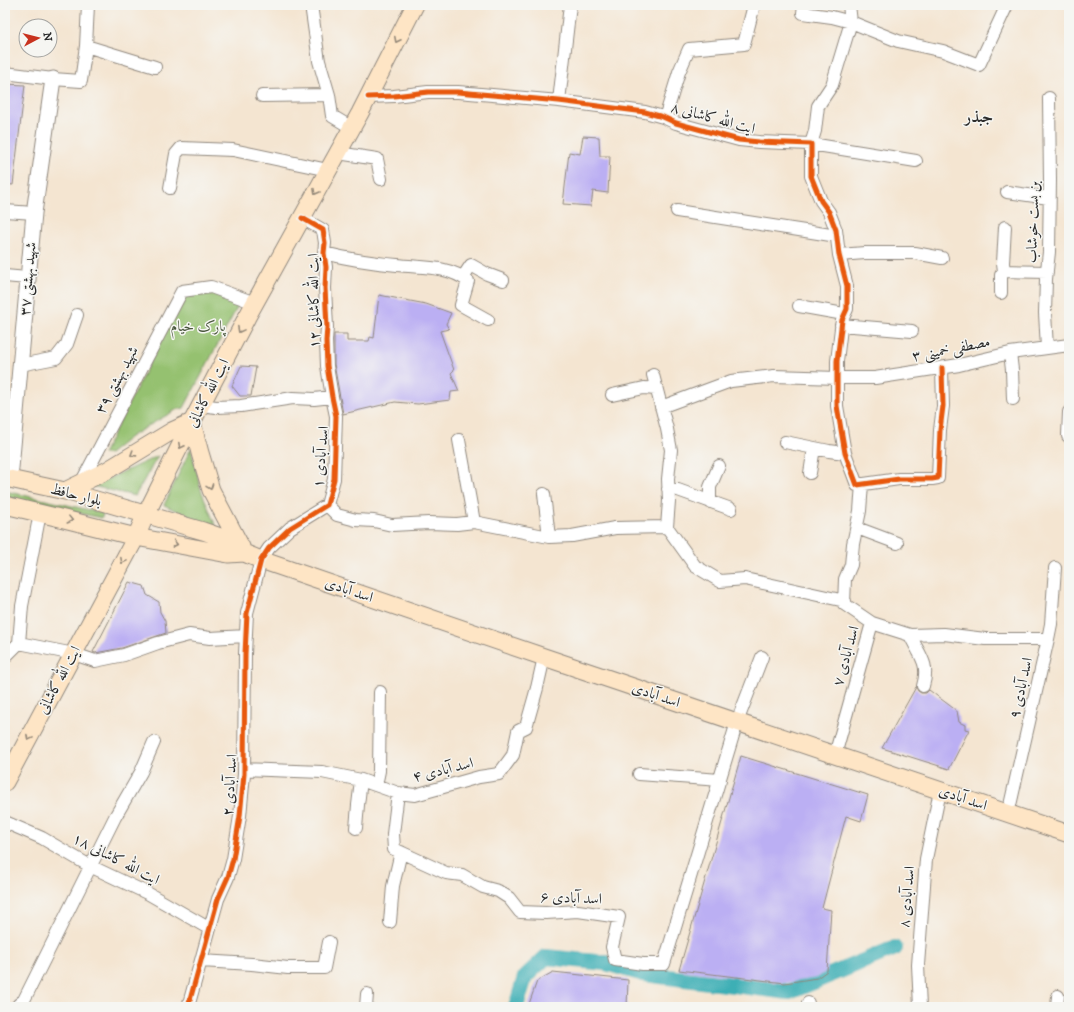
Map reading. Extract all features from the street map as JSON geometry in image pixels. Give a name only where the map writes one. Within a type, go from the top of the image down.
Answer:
[{"type":"main road","name":"ایت الله کاشانی","points":[[5,782],[136,537],[192,422],[255,303],[352,128],[415,5]]},
{"type":"main road","points":[[65,491],[106,471],[172,430],[192,422],[211,490],[244,553]]},
{"type":"main road","name":"بلوار حافظ","points":[[8,479],[65,491],[146,514]]},
{"type":"main road","name":"بلوار حافظ","points":[[5,506],[40,513],[136,537]]},
{"type":"main road","name":"اسد آبادی","points":[[146,514],[232,541],[244,553],[261,560],[1069,834]]},
{"type":"main road","name":"اسد آبادی","points":[[136,537],[228,554],[244,553]]},
{"type":"street","points":[[5,73],[81,81],[86,46],[88,5]]},
{"type":"street","points":[[310,5],[319,61],[329,95],[332,116],[352,128]]},
{"type":"street","points":[[559,101],[570,5]]},
{"type":"street","points":[[665,118],[679,72],[689,49],[744,44],[754,5]]},
{"type":"street","points":[[804,5],[803,13],[832,17],[851,22],[898,41],[943,51],[978,65],[1007,5]]},
{"type":"street","points":[[849,5],[851,22],[832,85],[818,106],[815,131],[811,144],[811,176],[821,201],[829,212],[836,230],[847,286],[847,309],[843,320],[837,361],[837,406],[846,453],[856,485],[899,479],[938,478],[940,430],[943,406],[942,368]]},
{"type":"street","points":[[86,46],[155,67]]},
{"type":"street","name":"شهید بهشتی ۳۷","points":[[8,479],[34,213],[53,79]]},
{"type":"street","name":"ایت الله کاشانی ۸","points":[[368,97],[428,92],[458,92],[559,101],[645,112],[665,118],[676,124],[739,140],[811,144],[916,161]]},
{"type":"street","points":[[262,96],[329,95]]},
{"type":"street","name":"بن بست خوشاب","points":[[1047,348],[1045,313],[1049,252],[1049,98]]},
{"type":"street","points":[[170,188],[176,154],[181,148],[233,150],[328,170]]},
{"type":"street","points":[[338,153],[377,159],[381,179]]},
{"type":"street","points":[[1007,192],[1049,198]]},
{"type":"street","points":[[5,211],[34,213]]},
{"type":"street","points":[[677,211],[837,236]]},
{"type":"street","name":"ایت الله کاشانی ۱۲","points":[[302,218],[323,230],[326,267],[326,341],[332,397]]},
{"type":"street","points":[[1001,292],[1001,275],[1004,271],[1005,227]]},
{"type":"street","points":[[324,253],[376,263],[411,267],[440,268],[463,277],[468,281],[461,305],[488,320]]},
{"type":"street","points":[[840,255],[915,253],[942,258]]},
{"type":"street","points":[[463,277],[471,265],[502,280]]},
{"type":"street","points":[[1004,271],[1047,272]]},
{"type":"street","points":[[5,276],[27,278]]},
{"type":"street","name":"شهید بهشتی ۳۹","points":[[81,484],[182,291],[211,287],[255,303]]},
{"type":"street","points":[[799,306],[843,320],[912,331]]},
{"type":"street","points":[[20,365],[56,358],[67,344],[77,315]]},
{"type":"street","name":"مصطفی خمینی ۳","points":[[661,407],[731,381],[774,376],[875,378],[942,368],[1010,353],[1069,345]]},
{"type":"street","points":[[1010,353],[1013,399]]},
{"type":"street","points":[[653,375],[671,450],[667,527],[695,566],[720,581],[745,579],[845,601],[845,579],[851,565],[853,544],[860,510],[862,484]]},
{"type":"street","points":[[612,395],[644,388],[656,389]]},
{"type":"street","points":[[201,405],[216,407],[241,406],[293,398],[314,399],[332,397]]},
{"type":"street","name":"اسد آبادی ۱","points":[[261,560],[269,548],[290,528],[327,505],[334,479],[335,462],[336,416],[332,397]]},
{"type":"street","points":[[1068,436],[1069,412]]},
{"type":"street","points":[[459,440],[474,522]]},
{"type":"street","points":[[785,442],[846,453]]},
{"type":"street","points":[[810,474],[814,448]]},
{"type":"street","points":[[710,502],[710,487],[719,466]]},
{"type":"street","points":[[668,489],[678,490],[731,508]]},
{"type":"street","points":[[544,494],[549,537]]},
{"type":"street","points":[[327,505],[337,515],[356,520],[374,521],[392,525],[429,523],[457,524],[474,522],[549,537],[598,532],[615,528],[667,527]]},
{"type":"street","points":[[5,657],[19,643],[22,606],[40,513]]},
{"type":"street","points":[[856,528],[897,543]]},
{"type":"street","name":"اسد آبادی ۲","points":[[188,1007],[218,899],[228,877],[233,859],[240,816],[244,769],[247,613],[261,560]]},
{"type":"street","name":"اسد آبادی ۹","points":[[1008,814],[1051,624],[1055,568]]},
{"type":"street","name":"اسد آبادی ۷","points":[[835,755],[872,623],[844,604],[845,601]]},
{"type":"street","points":[[872,623],[910,635],[944,634],[985,639],[1048,638]]},
{"type":"street","points":[[19,643],[74,654],[95,661],[124,655],[158,643],[189,635],[210,638],[246,636]]},
{"type":"street","points":[[910,635],[924,662],[926,675],[923,686]]},
{"type":"street","name":"اسد آبادی ۴","points":[[244,769],[322,772],[362,780],[398,793],[415,795],[479,777],[499,774],[513,754],[518,731],[526,727],[544,657]]},
{"type":"street","name":"اسد آبادی ۶","points":[[401,852],[446,873],[462,875],[484,887],[498,891],[510,898],[520,912],[546,913],[578,911],[619,917],[612,947],[615,960],[643,964],[664,964],[737,722],[762,657]]},
{"type":"street","points":[[376,785],[379,771],[380,692]]},
{"type":"street","points":[[18,1005],[24,1000],[115,817],[141,772],[154,742]]},
{"type":"street","points":[[639,774],[720,780]]},
{"type":"street","points":[[356,828],[362,780]]},
{"type":"street","name":"اسد آبادی ۸","points":[[920,1007],[918,965],[926,859],[940,791]]},
{"type":"street","points":[[390,922],[393,886],[401,852],[394,849],[393,834],[398,793]]},
{"type":"street","name":"ایت الله کاشانی ۱۸","points":[[5,822],[42,838],[90,866],[149,894],[210,929]]},
{"type":"street","points":[[201,961],[288,968],[324,968],[329,942]]},
{"type":"street","points":[[366,1007],[367,994]]},
{"type":"green space","name":"پارک خیام","points":[[212,291],[240,302],[184,408],[176,410],[130,437],[109,454],[103,454],[184,295]]},
{"type":"green space","points":[[191,448],[201,490],[217,529],[164,505]]},
{"type":"green space","points":[[158,456],[135,496],[92,486]]},
{"type":"green space","points":[[5,491],[103,513],[102,518],[5,497]]},
{"type":"building","points":[[5,84],[25,85],[13,185],[5,184]]},
{"type":"building","points":[[583,136],[599,137],[600,156],[610,156],[608,193],[593,191],[591,206],[563,204],[569,152],[580,154]]},
{"type":"building","points":[[379,295],[426,304],[451,313],[446,324],[449,329],[440,331],[454,370],[451,373],[459,391],[451,392],[450,400],[418,404],[395,402],[343,414],[334,364],[334,334],[347,334],[347,341],[369,341],[370,337],[374,338]]},
{"type":"building","points":[[241,366],[256,367],[251,396],[240,396],[232,386]]},
{"type":"building","points":[[129,582],[144,586],[147,595],[159,602],[160,612],[165,621],[166,633],[122,648],[95,653],[93,652]]},
{"type":"building","points":[[916,687],[921,693],[926,693],[929,690],[957,711],[959,722],[965,725],[965,729],[969,730],[949,769],[882,748]]},
{"type":"building","points":[[741,756],[868,795],[861,821],[846,816],[822,908],[831,910],[827,971],[817,978],[785,983],[679,970]]},
{"type":"building","points":[[553,972],[628,980],[627,1007],[528,1007],[537,981]]},
{"type":"waterway","points":[[516,1007],[525,977],[546,957],[606,963],[644,974],[789,992],[895,948]]},
{"type":"cycle path","points":[[368,97],[428,92],[458,92],[559,101],[645,112],[663,117],[676,123],[739,140],[811,144],[811,176],[821,201],[829,212],[836,230],[839,255],[847,286],[847,309],[842,320],[837,361],[837,406],[845,453],[857,485],[899,479],[938,478],[940,430],[943,406],[942,368]]},
{"type":"cycle path","points":[[188,1007],[218,899],[228,877],[233,859],[240,816],[244,774],[245,654],[247,613],[261,560],[269,548],[290,528],[327,505],[334,479],[336,416],[327,366],[325,243],[323,230],[302,218]]},
{"type":"district","name":"جبذر","points":[[979,117]]}]
